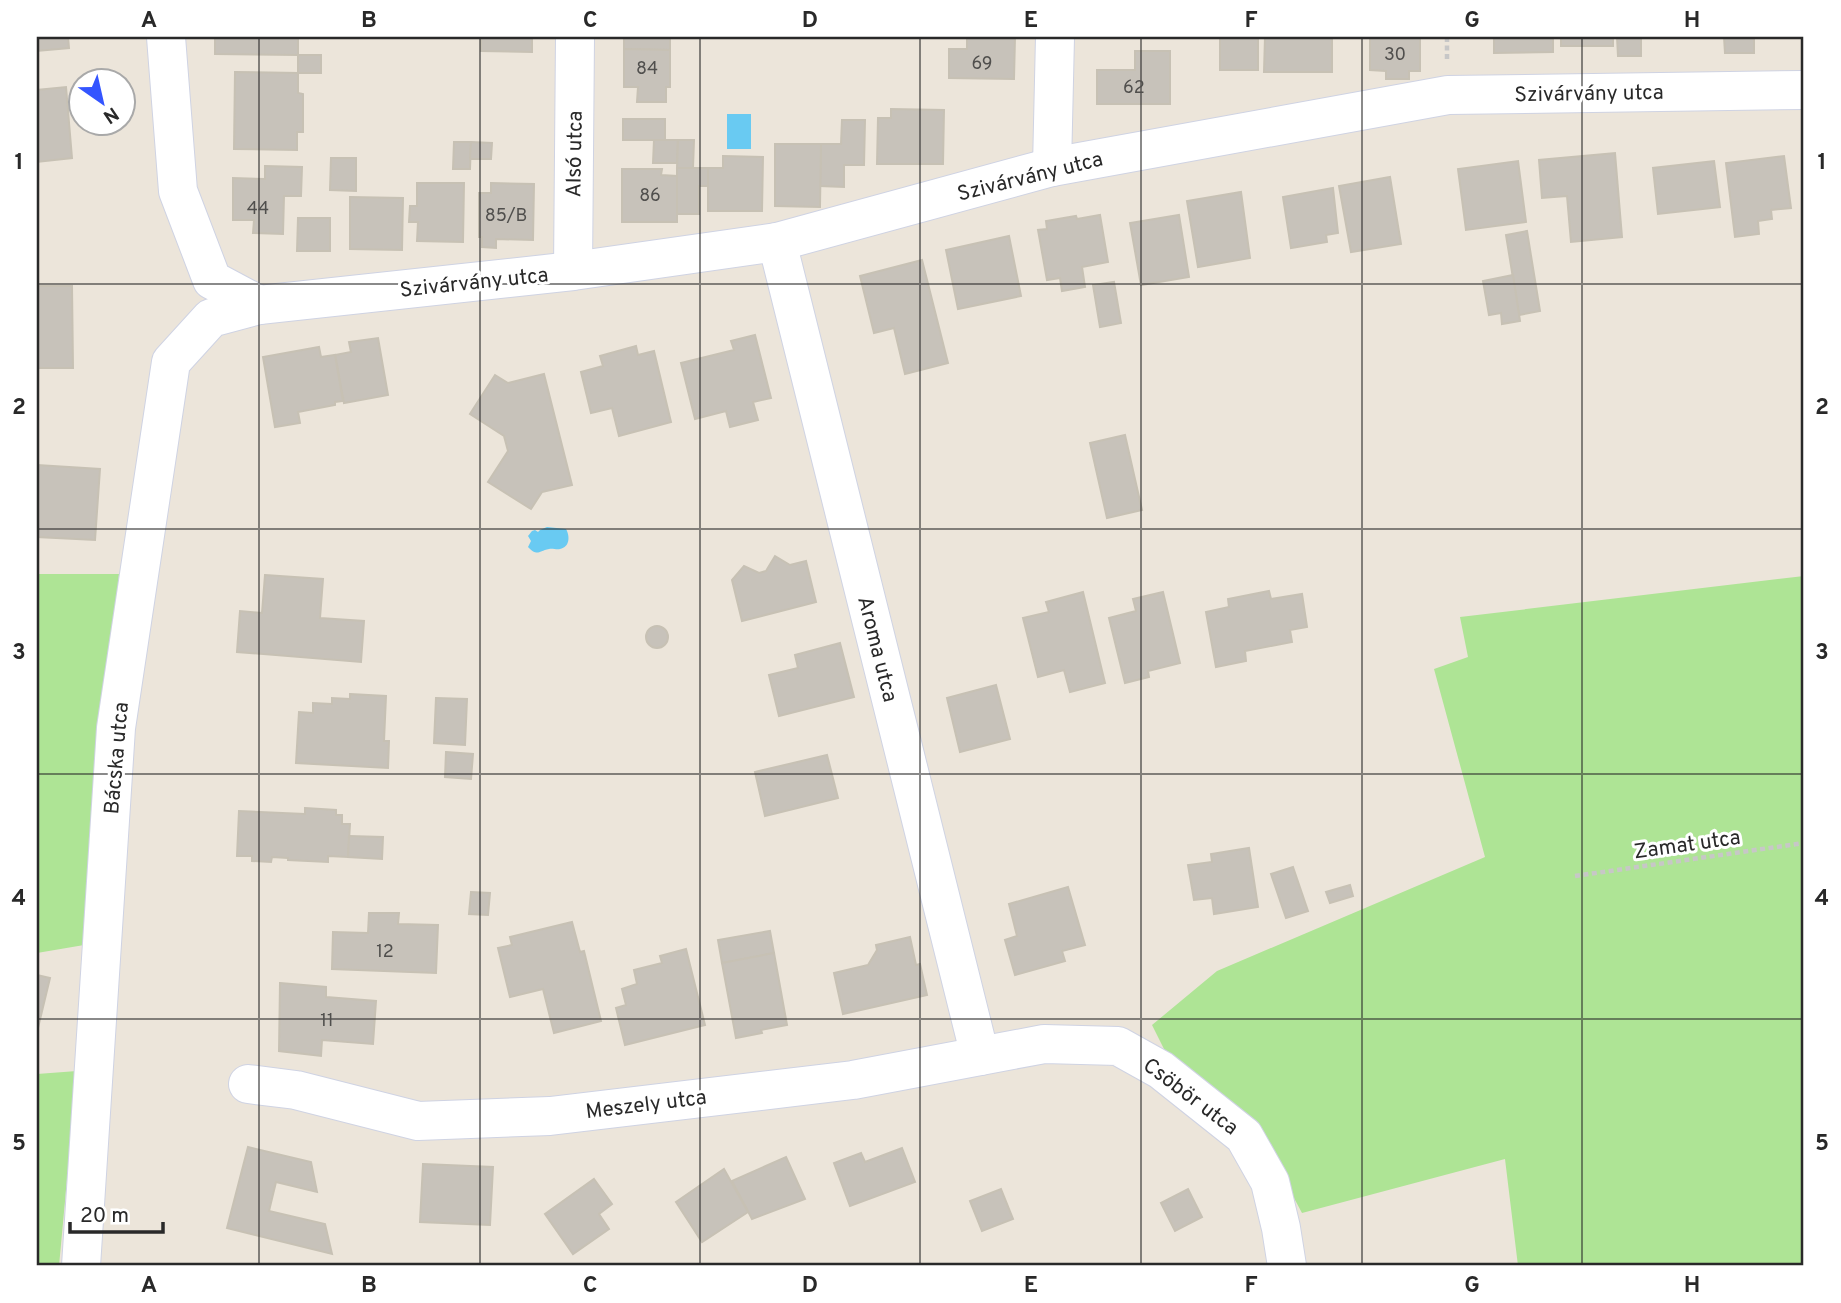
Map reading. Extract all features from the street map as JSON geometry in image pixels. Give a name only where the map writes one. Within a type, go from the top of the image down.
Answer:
[{"type":"street","points":[[166,37],[178,191],[212,280],[259,305]]},
{"type":"street","name":"Alsó utca","points":[[573,271],[575,37]]},
{"type":"street","points":[[1052,167],[1055,37]]},
{"type":"street","name":"Szivárvány utca","points":[[259,305],[573,271],[777,242],[1052,167],[1448,95],[1804,90]]},
{"type":"street","name":"Aroma utca","points":[[777,242],[980,1056]]},
{"type":"street","name":"Bácska utca","points":[[81,1266],[116,728],[172,362],[211,318],[259,305]]},
{"type":"street","name":"Meszely utca","points":[[248,1084],[296,1090],[418,1121],[550,1116],[853,1080],[1044,1044]]},
{"type":"street","name":"Csöbör utca","points":[[1044,1044],[1118,1046],[1161,1070],[1244,1136],[1270,1182],[1287,1266]]},
{"type":"path","name":"Zamat utca","points":[[1575,876],[1804,843]]},
{"type":"green space","points":[[37,574],[119,574],[90,944],[37,953]]},
{"type":"green space","points":[[1804,576],[1804,1266],[1518,1266],[1505,1159],[1302,1213],[1261,1136],[1167,1055],[1152,1025],[1217,971],[1485,857],[1434,669],[1468,657],[1460,617]]},
{"type":"green space","points":[[77,1071],[59,1266],[37,1266],[37,1074]]},
{"type":"water","points":[[727,114],[751,114],[751,149],[727,149]]},
{"type":"water","points":[[547,527],[566,529],[567,544],[560,549],[534,552],[528,547],[531,541],[528,536],[532,531],[538,532]]},
{"type":"building","points":[[37,37],[68,37],[69,48],[37,51]]},
{"type":"building","points":[[215,37],[298,37],[298,55],[215,54]]},
{"type":"building","points":[[481,37],[532,37],[532,52],[481,51]]},
{"type":"building","points":[[624,37],[670,37],[670,50],[624,49]]},
{"type":"building","points":[[967,37],[1015,37],[1014,79],[949,78],[949,49],[967,49]]},
{"type":"building","points":[[1220,37],[1258,37],[1258,70],[1220,70]]},
{"type":"building","points":[[1265,37],[1332,38],[1332,72],[1264,72]]},
{"type":"building","points":[[1370,37],[1420,37],[1420,71],[1409,71],[1409,79],[1386,79],[1386,71],[1370,70]]},
{"type":"building","points":[[1494,37],[1553,37],[1553,52],[1494,53]]},
{"type":"building","points":[[1561,37],[1613,37],[1613,46],[1561,46]]},
{"type":"building","points":[[1617,37],[1641,37],[1641,56],[1618,56]]},
{"type":"building","points":[[1724,37],[1754,37],[1754,53],[1725,53]]},
{"type":"building","points":[[624,49],[670,50],[670,87],[666,87],[666,102],[637,102],[638,87],[624,87]]},
{"type":"building","points":[[1135,51],[1170,51],[1170,104],[1097,104],[1097,70],[1135,70]]},
{"type":"building","points":[[298,55],[321,55],[321,73],[298,73]]},
{"type":"building","points":[[235,72],[298,73],[298,93],[303,94],[303,132],[297,132],[297,150],[234,149]]},
{"type":"building","points":[[66,87],[66,136],[70,136],[72,158],[37,162],[37,90]]},
{"type":"building","points":[[891,109],[944,110],[943,164],[877,164],[878,118],[891,118]]},
{"type":"building","points":[[623,119],[665,119],[665,140],[623,140]]},
{"type":"building","points":[[842,120],[865,120],[864,165],[844,165],[844,187],[820,186],[821,144],[841,144]]},
{"type":"building","points":[[654,140],[678,140],[677,163],[653,163]]},
{"type":"building","points":[[678,140],[694,140],[693,168],[677,168]]},
{"type":"building","points":[[454,142],[471,142],[470,169],[453,169]]},
{"type":"building","points":[[471,142],[492,143],[491,159],[470,159]]},
{"type":"building","points":[[775,144],[821,144],[820,207],[775,206]]},
{"type":"building","points":[[1615,153],[1622,237],[1571,242],[1567,196],[1542,198],[1539,160]]},
{"type":"building","points":[[723,156],[763,157],[762,211],[708,211],[708,168],[723,168]]},
{"type":"building","points":[[1784,156],[1791,208],[1771,210],[1772,219],[1758,221],[1759,234],[1735,237],[1726,163]]},
{"type":"building","points":[[331,158],[356,158],[356,191],[330,190]]},
{"type":"building","points":[[1518,161],[1526,222],[1466,230],[1458,169]]},
{"type":"building","points":[[1714,161],[1720,207],[1658,214],[1653,168]]},
{"type":"building","points":[[265,166],[302,167],[301,196],[284,196],[283,234],[253,233],[254,220],[233,220],[233,178],[265,179]]},
{"type":"building","points":[[677,168],[708,168],[708,186],[699,186],[699,214],[677,214]]},
{"type":"building","points":[[622,169],[662,169],[661,175],[677,176],[677,222],[622,222]]},
{"type":"building","points":[[1390,177],[1401,244],[1351,252],[1339,186]]},
{"type":"building","points":[[417,183],[464,183],[463,242],[417,241],[418,222],[409,222],[410,206],[417,206]]},
{"type":"building","points":[[491,183],[534,184],[533,240],[496,239],[496,248],[482,247],[482,237],[479,237],[479,193],[491,193]]},
{"type":"building","points":[[1333,188],[1338,233],[1326,235],[1327,242],[1291,248],[1283,197]]},
{"type":"building","points":[[1241,192],[1250,258],[1198,267],[1187,201]]},
{"type":"building","points":[[350,197],[403,198],[402,250],[350,249]]},
{"type":"building","points":[[1100,215],[1108,262],[1082,267],[1085,287],[1062,291],[1060,278],[1047,280],[1038,230],[1047,229],[1046,221]]},
{"type":"building","points":[[1179,215],[1189,277],[1141,285],[1130,223]]},
{"type":"building","points":[[298,218],[330,218],[330,251],[297,251]]},
{"type":"building","points":[[1527,231],[1540,311],[1519,315],[1506,235]]},
{"type":"building","points":[[1009,236],[1021,296],[958,309],[946,250]]},
{"type":"building","points":[[922,260],[948,363],[905,374],[894,328],[874,333],[860,276]]},
{"type":"building","points":[[1513,275],[1520,321],[1502,324],[1501,313],[1489,315],[1483,281]]},
{"type":"building","points":[[1114,282],[1121,323],[1100,327],[1093,285]]},
{"type":"building","points":[[37,286],[72,286],[73,368],[37,368]]},
{"type":"building","points":[[755,335],[771,398],[753,402],[758,420],[730,427],[726,411],[695,419],[681,363],[734,350],[731,341]]},
{"type":"building","points":[[378,338],[388,395],[344,403],[335,355],[351,352],[349,342]]},
{"type":"building","points":[[636,346],[638,355],[654,351],[671,422],[619,436],[612,408],[591,413],[581,372],[603,366],[600,356]]},
{"type":"building","points":[[319,347],[321,357],[335,355],[343,401],[298,412],[300,423],[275,427],[263,357]]},
{"type":"building","points":[[544,374],[572,485],[542,492],[531,509],[488,482],[508,451],[504,436],[470,414],[495,375],[508,383]]},
{"type":"building","points":[[1125,435],[1142,510],[1107,518],[1090,443]]},
{"type":"building","points":[[37,465],[100,469],[95,540],[37,537]]},
{"type":"building","points":[[775,556],[790,565],[806,561],[816,602],[742,621],[732,580],[744,566],[759,573],[766,571]]},
{"type":"building","points":[[265,575],[323,579],[320,618],[364,621],[361,662],[237,652],[240,611],[262,613]]},
{"type":"building","points":[[1269,591],[1271,599],[1302,594],[1307,627],[1290,630],[1292,642],[1245,651],[1246,661],[1216,667],[1206,612],[1229,607],[1228,599]]},
{"type":"building","points":[[1083,592],[1105,683],[1070,692],[1064,670],[1038,677],[1023,618],[1049,612],[1046,602]]},
{"type":"building","points":[[1163,592],[1180,663],[1148,671],[1149,677],[1125,683],[1109,618],[1136,611],[1133,599]]},
{"type":"building","points":[[657,626],[665,629],[668,637],[665,645],[657,648],[649,645],[646,637],[649,629]]},
{"type":"building","points":[[840,643],[854,697],[779,716],[769,675],[798,668],[795,655]]},
{"type":"building","points":[[996,685],[1010,739],[960,752],[947,698]]},
{"type":"building","points":[[350,694],[386,696],[384,741],[389,741],[388,768],[296,763],[299,712],[313,713],[313,703],[332,704],[332,698],[350,699]]},
{"type":"building","points":[[436,698],[467,699],[465,745],[434,743]]},
{"type":"building","points":[[446,752],[473,754],[471,779],[445,777]]},
{"type":"building","points":[[827,755],[838,798],[765,816],[755,772]]},
{"type":"building","points":[[305,808],[336,810],[336,815],[342,815],[342,824],[350,824],[348,857],[328,856],[328,862],[272,857],[271,862],[252,861],[252,856],[237,856],[239,811],[305,814]]},
{"type":"building","points":[[349,836],[383,837],[382,859],[348,857]]},
{"type":"building","points":[[1249,848],[1258,907],[1214,914],[1212,898],[1194,900],[1188,865],[1212,862],[1211,854]]},
{"type":"building","points":[[1293,867],[1308,911],[1286,918],[1271,874]]},
{"type":"building","points":[[1350,885],[1353,896],[1330,903],[1326,892]]},
{"type":"building","points":[[1068,887],[1085,945],[1062,951],[1065,961],[1015,975],[1005,940],[1017,936],[1009,904]]},
{"type":"building","points":[[471,892],[490,893],[488,915],[469,914]]},
{"type":"building","points":[[369,913],[399,913],[398,924],[438,925],[436,973],[332,969],[333,932],[368,933]]},
{"type":"building","points":[[572,922],[580,952],[584,951],[601,1021],[554,1033],[543,989],[510,997],[498,948],[512,945],[510,937]]},
{"type":"building","points":[[770,931],[774,953],[722,963],[718,940]]},
{"type":"building","points":[[910,937],[916,965],[920,964],[927,995],[843,1014],[834,973],[868,965],[877,950],[876,945]]},
{"type":"building","points":[[686,949],[705,1025],[625,1045],[616,1008],[626,1005],[622,989],[637,984],[634,970],[662,963],[660,956]]},
{"type":"building","points":[[774,953],[787,1025],[736,1038],[722,963]]},
{"type":"building","points":[[37,975],[50,978],[37,1032]]},
{"type":"building","points":[[280,983],[326,987],[326,997],[376,1001],[373,1044],[322,1040],[321,1056],[279,1051]]},
{"type":"building","points":[[248,1147],[311,1162],[317,1192],[276,1182],[269,1211],[325,1224],[332,1254],[227,1228]]},
{"type":"building","points":[[902,1148],[915,1182],[850,1206],[834,1163],[861,1153],[865,1162]]},
{"type":"building","points":[[786,1157],[805,1199],[752,1219],[732,1181]]},
{"type":"building","points":[[423,1164],[493,1167],[490,1225],[420,1222]]},
{"type":"building","points":[[724,1169],[748,1212],[702,1242],[676,1202]]},
{"type":"building","points":[[594,1179],[612,1204],[599,1214],[609,1229],[573,1254],[545,1214]]},
{"type":"building","points":[[1001,1189],[1013,1219],[982,1231],[970,1201]]},
{"type":"building","points":[[1188,1189],[1202,1217],[1175,1231],[1161,1203]]}]
